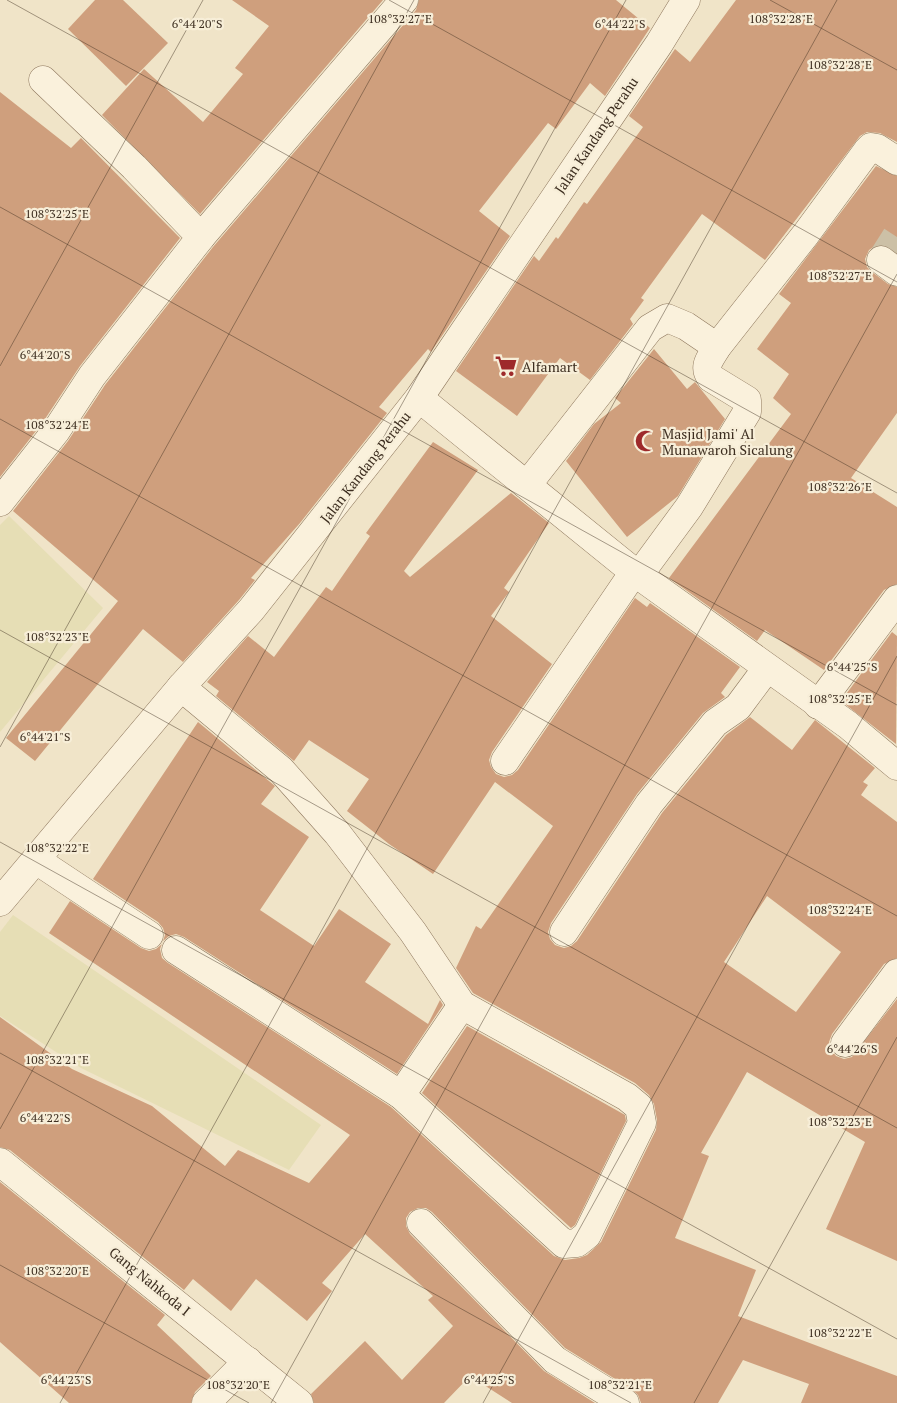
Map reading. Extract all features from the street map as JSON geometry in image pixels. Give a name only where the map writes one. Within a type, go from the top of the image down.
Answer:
[{"type":"street","points":[[0,502],[56,431],[92,376],[201,236],[404,0]]},
{"type":"street","name":"Jalan Kandang Perahu","points":[[0,902],[182,687],[251,610],[419,398],[659,44],[686,0]]},
{"type":"street","points":[[43,80],[134,167],[201,236]]},
{"type":"street","points":[[505,761],[637,573],[689,507],[747,412],[747,400],[711,378],[707,373],[706,366],[717,347],[801,241],[867,151],[871,147],[877,148],[897,161]]},
{"type":"street","points":[[527,485],[650,328],[667,318],[686,326],[717,347]]},
{"type":"street","points":[[419,398],[637,573],[848,725],[897,766]]},
{"type":"street","points":[[818,705],[897,599]]},
{"type":"street","points":[[564,932],[649,804],[715,723],[738,708],[767,668]]},
{"type":"street","points":[[176,950],[402,1095],[564,1244],[577,1243],[587,1236],[642,1123],[639,1107],[627,1097],[462,1005],[414,932],[338,833],[281,770],[182,687]]},
{"type":"street","points":[[36,860],[149,935]]},
{"type":"street","points":[[845,1044],[897,973]]},
{"type":"street","points":[[402,1095],[462,1005]]},
{"type":"street","name":"Gang Nahkoda I","points":[[0,1162],[299,1403]]},
{"type":"street","points":[[421,1223],[555,1360],[626,1403]]},
{"type":"street","points":[[206,1403],[248,1360]]},
{"type":"shaded area","points":[[9,516],[103,608],[0,732],[0,525]]},
{"type":"shaded area","points":[[13,915],[321,1125],[289,1170],[81,1068],[0,1016],[0,932]]},
{"type":"building","points":[[95,0],[123,0],[168,43],[126,86],[68,29]]},
{"type":"building","points":[[232,0],[383,0],[200,214],[102,115],[144,69],[203,122],[243,74],[235,68],[269,26]]},
{"type":"building","points":[[419,0],[616,0],[650,28],[605,96],[590,83],[556,129],[548,123],[479,211],[510,236],[431,352],[428,349],[379,407],[387,413],[300,523],[251,578],[255,580],[239,600],[183,662],[143,629],[35,761],[6,738],[118,601],[13,511],[68,441],[105,385],[213,247],[416,10]]},
{"type":"building","points":[[736,0],[897,0],[897,142],[880,133],[867,132],[860,136],[765,260],[702,214],[641,298],[644,300],[630,319],[633,324],[590,380],[560,358],[517,416],[456,371],[534,256],[539,261],[556,237],[558,239],[584,202],[587,204],[643,127],[629,116],[675,49],[690,62]]},
{"type":"building","points":[[0,92],[71,148],[81,138],[180,238],[80,366],[43,422],[0,477]]},
{"type":"building","points":[[876,166],[897,176],[897,252],[883,245],[875,246],[869,250],[865,259],[867,267],[872,272],[888,284],[897,287],[897,413],[851,478],[897,507],[897,584],[884,590],[824,670],[765,630],[757,641],[669,578],[791,414],[773,398],[789,374],[757,349],[791,303],[779,294]]},
{"type":"building","name":"Masjid Jami' Al Munawaroh Sicalung","points":[[654,349],[687,389],[695,382],[725,419],[678,496],[627,537],[566,461],[594,424],[621,403],[615,398]]},
{"type":"building","points":[[433,442],[478,470],[404,571],[410,577],[511,493],[549,523],[504,588],[509,592],[491,616],[552,664],[492,752],[489,760],[496,774],[504,777],[512,775],[518,770],[635,598],[647,607],[650,603],[740,667],[721,693],[725,697],[703,713],[637,794],[551,923],[548,932],[550,939],[555,945],[564,948],[571,946],[577,941],[662,813],[726,735],[750,717],[792,750],[815,720],[875,768],[863,782],[868,785],[861,795],[897,822],[897,958],[884,964],[832,1034],[829,1042],[831,1050],[836,1056],[844,1059],[852,1057],[897,999],[897,1261],[826,1229],[865,1142],[747,1072],[701,1153],[709,1156],[675,1238],[756,1270],[738,1316],[897,1376],[897,1403],[801,1403],[809,1384],[743,1360],[718,1403],[641,1403],[638,1395],[633,1390],[565,1348],[432,1212],[426,1208],[418,1208],[410,1212],[406,1218],[406,1226],[410,1234],[544,1371],[595,1403],[512,1403],[470,1376],[444,1403],[314,1403],[311,1394],[365,1341],[402,1380],[453,1326],[428,1300],[433,1296],[365,1234],[322,1283],[332,1291],[307,1321],[256,1279],[231,1311],[193,1279],[184,1290],[10,1150],[0,1147],[0,1017],[72,1069],[152,1106],[225,1166],[238,1150],[309,1183],[350,1135],[49,933],[70,901],[141,948],[149,951],[156,949],[162,944],[160,949],[162,958],[168,963],[391,1107],[554,1256],[565,1260],[579,1258],[587,1255],[601,1242],[656,1130],[657,1120],[654,1104],[649,1095],[635,1083],[473,993],[456,968],[476,926],[481,929],[553,826],[495,782],[433,874],[389,844],[347,811],[369,779],[309,740],[294,761],[216,696],[219,691],[207,682],[248,636],[274,657],[326,587],[332,591],[370,536],[366,533]],"holes":[[[767,896],[841,952],[796,1012],[724,962]]]},
{"type":"building","points":[[892,632],[897,636],[896,744],[841,701]]},
{"type":"building","points":[[198,722],[275,786],[261,804],[309,837],[260,910],[314,946],[339,909],[391,944],[365,982],[428,1024],[440,1000],[443,1005],[397,1074],[184,937],[176,934],[169,936],[163,941],[165,935],[163,928],[158,922],[93,879]]},
{"type":"building","points":[[467,1026],[625,1115],[626,1121],[575,1225],[571,1228],[422,1093]]},
{"type":"building","points":[[0,1182],[165,1315],[157,1325],[211,1376],[195,1392],[191,1403],[69,1403],[0,1342]]},
{"type":"tunnel","points":[[881,260],[897,235]]},
{"type":"place","name":"Alfamart","points":[[506,366]]},
{"type":"place","name":"Masjid Jami' Al Munawaroh Sicalung","points":[[646,441]]}]
